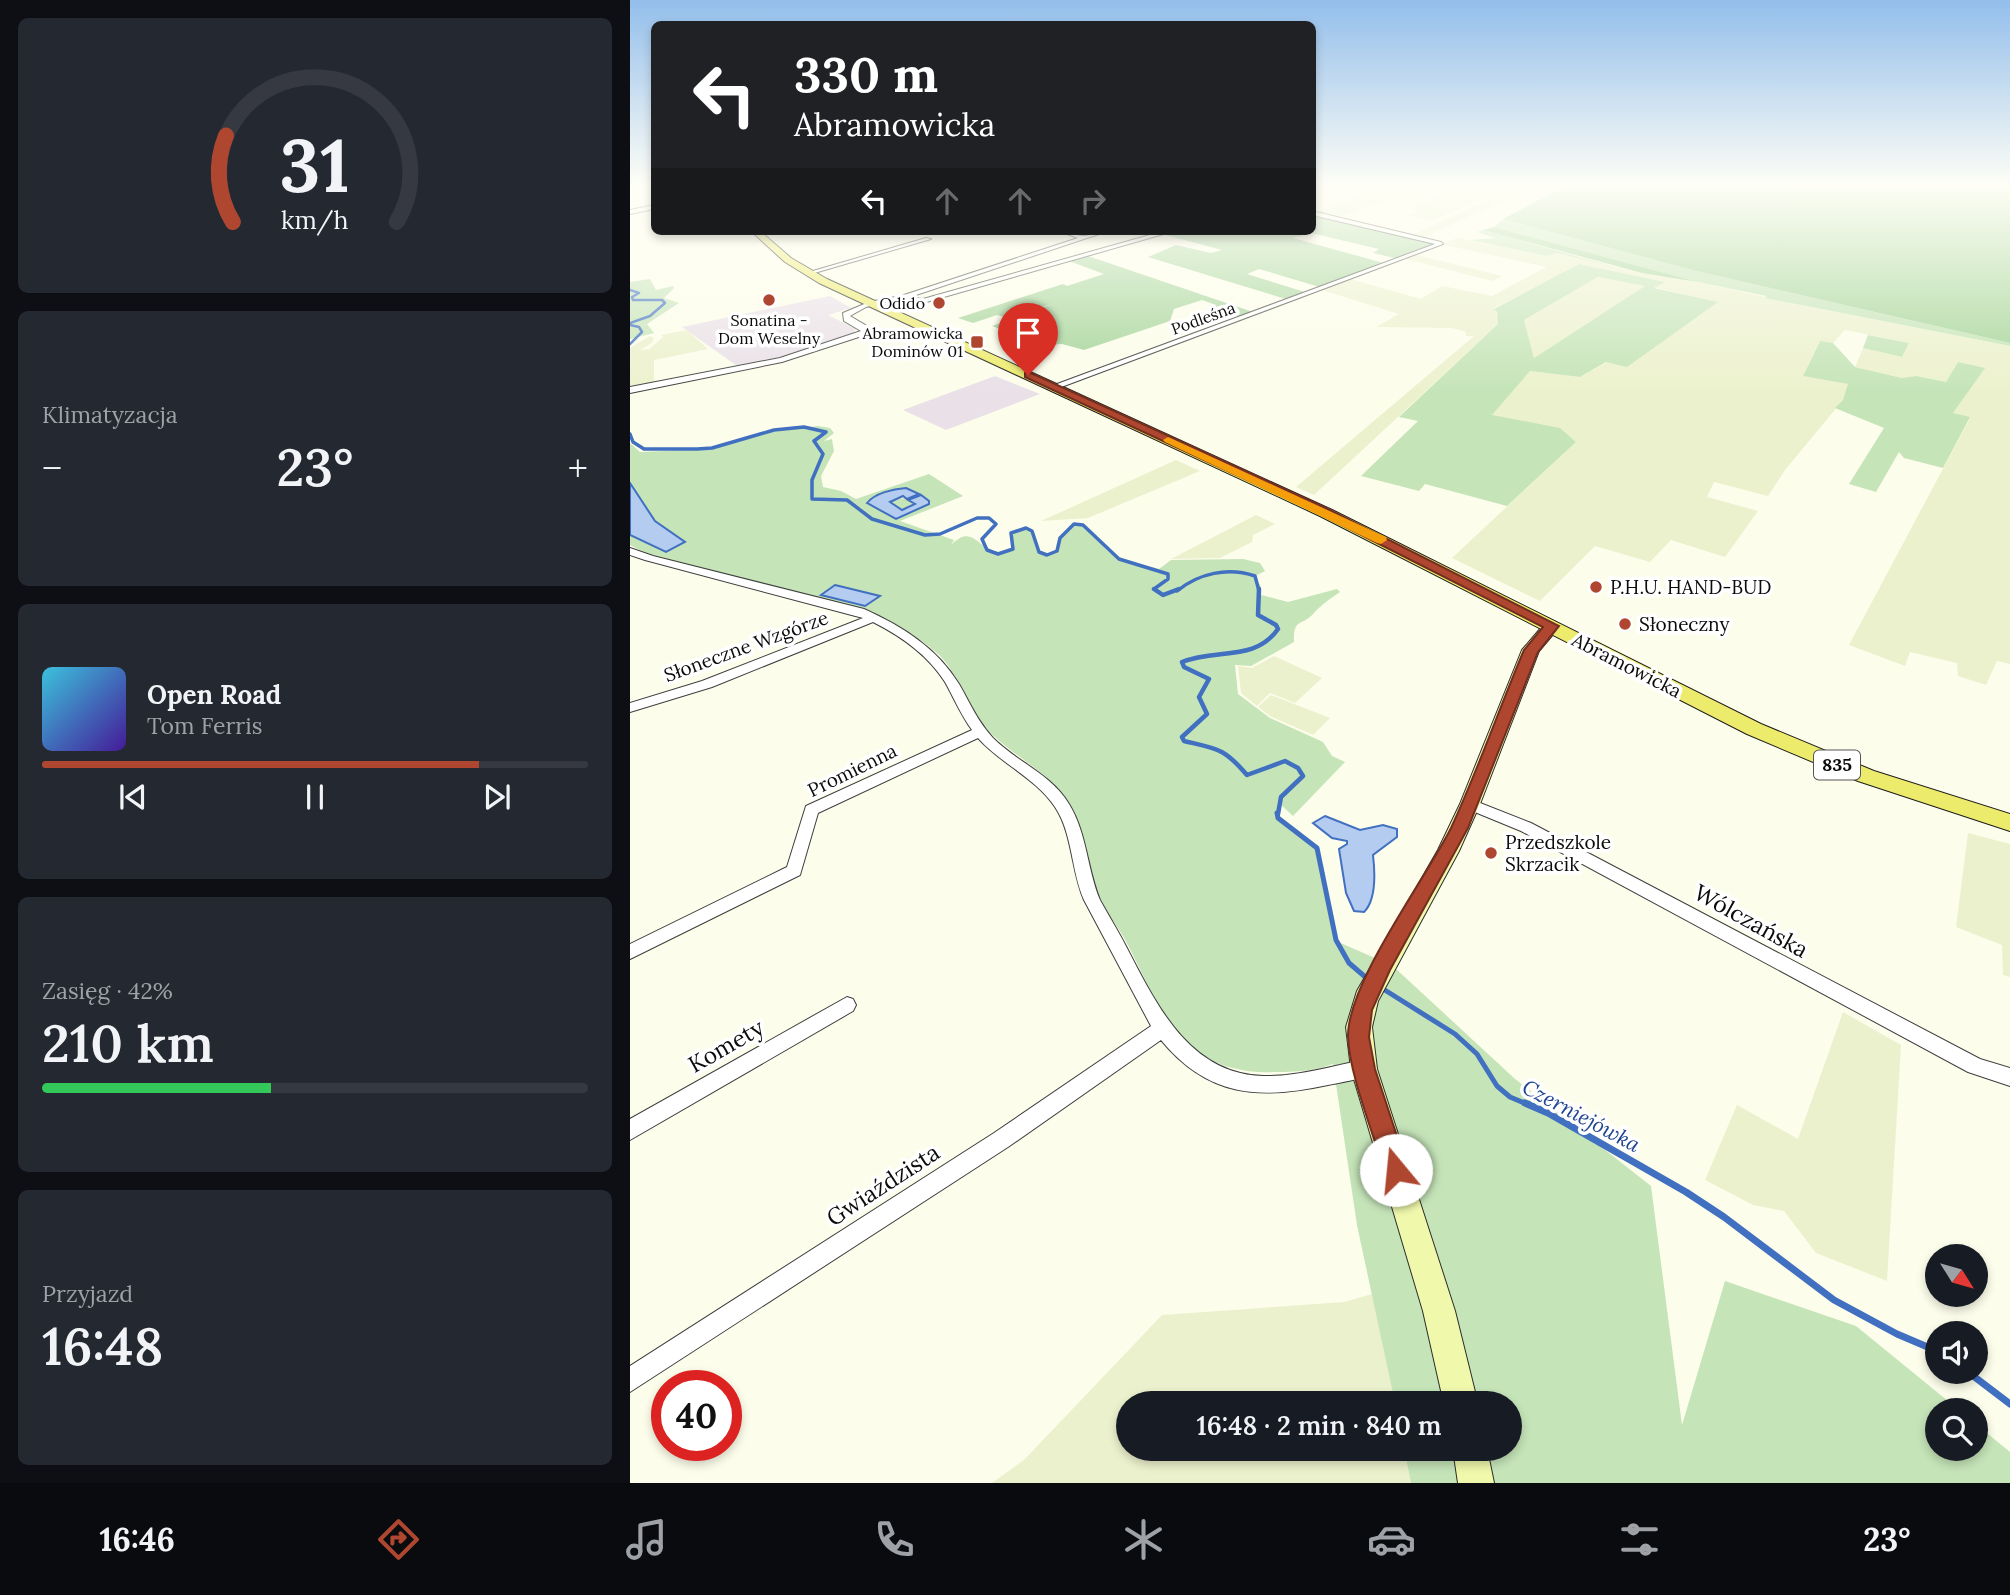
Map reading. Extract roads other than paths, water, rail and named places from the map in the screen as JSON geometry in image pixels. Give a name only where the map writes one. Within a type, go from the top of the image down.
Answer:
[{"type":"main road","name":"835","points":[[780,254],[810,273],[874,305]]},
{"type":"main road","name":"Abramowicka","points":[[874,305],[1320,510],[1722,714],[1795,747],[1902,789],[2010,822]]},
{"type":"street","points":[[810,273],[875,254]]},
{"type":"street","points":[[630,390],[763,365],[853,338],[865,332],[864,328],[847,319],[846,315],[1035,254]]},
{"type":"street","points":[[901,298],[923,301],[1089,254]]},
{"type":"street","name":"Podleśna","points":[[1053,387],[1412,254]]},
{"type":"street","points":[[630,551],[874,618],[913,641],[935,659],[980,732],[1049,788],[1063,807],[1072,827],[1090,895],[1161,1028],[1195,1064],[1213,1075],[1235,1081],[1282,1084],[1364,1069]]},
{"type":"street","name":"Słoneczne Wzgórze","points":[[630,708],[707,684],[874,618]]},
{"type":"street","points":[[1458,1391],[1439,1311],[1364,1069],[1359,1027],[1366,999],[1448,851],[1470,804],[1531,650],[1552,626]]},
{"type":"street","name":"Promienna","points":[[630,952],[794,871],[811,810],[980,732]]},
{"type":"street","name":"Wólczańska","points":[[1470,804],[1526,827],[1975,1066],[2010,1077]]},
{"type":"street","name":"Komety","points":[[630,1130],[847,1005]]},
{"type":"street","name":"Gwiaździsta","points":[[630,1380],[1001,1140],[1161,1028]]},
{"type":"street","points":[[1472,1461],[1476,1483]]},
{"type":"water","points":[[630,483],[655,521],[685,542],[666,552],[630,535]]},
{"type":"water","points":[[906,488],[919,494],[907,499],[903,496],[890,502],[902,510],[915,504],[908,500],[921,495],[929,504],[896,519],[867,503],[879,494]]},
{"type":"water","points":[[835,585],[880,596],[865,606],[821,595]]},
{"type":"water","points":[[1325,816],[1360,830],[1383,825],[1397,829],[1397,837],[1373,855],[1373,893],[1364,912],[1354,911],[1346,893],[1339,849],[1347,844],[1347,841],[1332,838],[1313,823]]},
{"type":"waterway","name":"Czerniejówka","points":[[630,290],[639,293],[632,297],[633,300],[662,300],[665,303],[650,316],[630,323]]},
{"type":"waterway","name":"Czerniejówka","points":[[630,325],[639,327],[642,332],[630,344]]},
{"type":"waterway","name":"Czerniejówka","points":[[630,434],[633,442],[644,449],[697,449],[712,448],[774,430],[804,427],[826,432],[814,441],[823,454],[812,480],[812,499],[847,500],[872,519],[925,535],[940,534],[977,518],[989,518],[996,524],[982,539],[987,550],[998,554],[1013,549],[1011,533],[1026,528],[1032,531],[1039,552],[1047,555],[1057,551],[1060,538],[1074,524],[1083,525],[1119,559],[1168,574],[1168,579],[1154,589],[1163,595],[1179,589]]},
{"type":"waterway","name":"Czerniejówka","points":[[1177,591],[1204,576],[1224,572],[1255,576],[1259,591]]},
{"type":"waterway","name":"Czerniejówka","points":[[1259,591],[1258,615],[1276,625],[1278,629],[1269,639],[1246,650],[1182,662],[1184,667],[1209,679],[1199,697],[1207,714],[1182,737],[1184,741],[1226,754],[1247,775],[1285,761],[1298,768],[1303,776],[1281,797],[1278,814]]},
{"type":"waterway","name":"Czerniejówka","points":[[1277,813],[1278,818],[1317,848],[1336,940],[1349,963],[1370,981]]},
{"type":"waterway","name":"Czerniejówka","points":[[1380,987],[1455,1034],[1477,1054],[1497,1086],[1510,1097],[1529,1105]]},
{"type":"waterway","name":"Czerniejówka","points":[[1525,1103],[1548,1113],[1686,1192],[1724,1217],[1834,1300],[1925,1346]]},
{"type":"waterway","name":"Czerniejówka","points":[[1984,1384],[2010,1404]]},
{"type":"place","name":"Sonatina - Dom Weselny","points":[[769,300]]},
{"type":"place","name":"Odido","points":[[939,303]]},
{"type":"place","name":"Abramowicka Dominów 01","points":[[977,342]]},
{"type":"place","name":"P.H.U. HAND-BUD","points":[[1596,587]]},
{"type":"place","name":"Słoneczny","points":[[1625,624]]},
{"type":"place","name":"Przedszkole Skrzacik","points":[[1491,853]]}]
